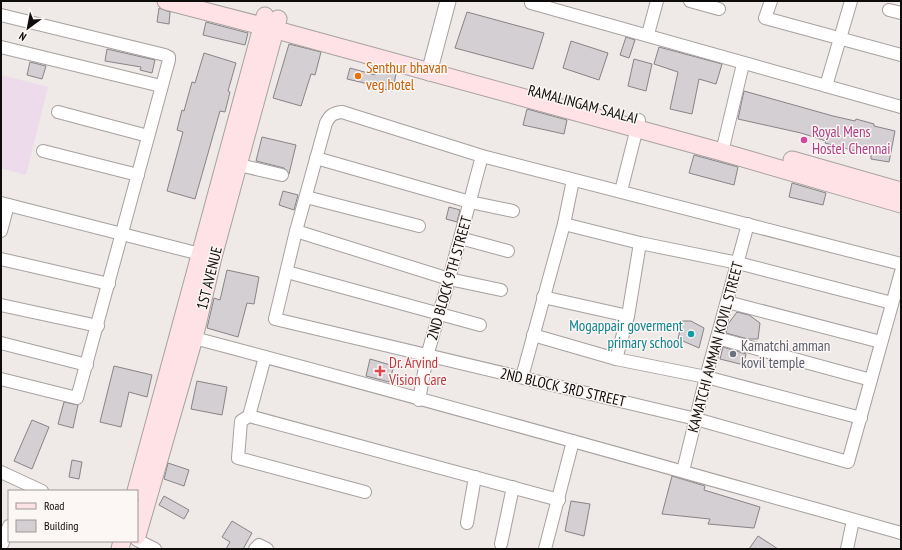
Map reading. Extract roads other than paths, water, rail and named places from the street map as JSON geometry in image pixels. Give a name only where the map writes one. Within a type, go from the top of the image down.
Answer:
[{"type":"main road","points":[[166,1],[270,23],[808,171],[901,191]]},
{"type":"main road","points":[[208,1],[270,23]]},
{"type":"main road","name":"1ST AVENUE","points":[[207,256],[238,165],[270,23]]},
{"type":"main road","name":"1ST AVENUE","points":[[138,532],[207,256],[270,23]]},
{"type":"main road","points":[[808,171],[901,204]]},
{"type":"main road","name":"1ST AVENUE","points":[[136,490],[186,339]]},
{"type":"street","points":[[430,67],[448,1]]},
{"type":"street","points":[[532,1],[531,3],[648,34],[743,64],[901,106]]},
{"type":"street","points":[[648,34],[657,1]]},
{"type":"street","points":[[690,1],[719,9]]},
{"type":"street","points":[[771,1],[765,18],[901,55]]},
{"type":"street","points":[[826,86],[851,1]]},
{"type":"street","points":[[1,15],[169,57],[77,398],[1,379]]},
{"type":"street","points":[[1,48],[161,86]]},
{"type":"street","points":[[723,147],[743,64]]},
{"type":"street","points":[[58,112],[148,136]]},
{"type":"street","points":[[480,325],[287,272],[296,231],[329,116],[335,112],[342,112],[482,156],[574,180],[621,190],[901,264]]},
{"type":"street","points":[[621,190],[638,125]]},
{"type":"street","points":[[43,151],[138,174]]},
{"type":"street","name":"2ND BLOCK 9TH STREET","points":[[419,400],[427,356],[482,156]]},
{"type":"street","points":[[316,158],[470,202],[513,211]]},
{"type":"street","points":[[238,165],[282,175]]},
{"type":"street","points":[[522,377],[564,224],[574,180]]},
{"type":"street","points":[[306,197],[418,226]]},
{"type":"street","points":[[1,231],[4,204],[207,256]]},
{"type":"street","points":[[564,224],[640,243],[738,263],[892,304]]},
{"type":"street","name":"KAMATCHI AMMAN KOVIL STREET","points":[[683,471],[706,377],[748,224]]},
{"type":"street","points":[[296,231],[449,279],[501,290]]},
{"type":"street","points":[[460,238],[508,251]]},
{"type":"street","points":[[616,359],[628,316],[640,243]]},
{"type":"street","points":[[1,259],[108,284]]},
{"type":"street","name":"2ND BLOCK 3RD STREET","points":[[287,272],[275,319],[696,419],[848,462],[861,418]]},
{"type":"street","points":[[533,335],[616,359],[706,377],[861,418],[901,272]]},
{"type":"street","points":[[543,297],[628,316]]},
{"type":"street","points":[[727,302],[882,342]]},
{"type":"street","points":[[1,305],[97,326]]},
{"type":"street","points":[[717,338],[871,380]]},
{"type":"street","points":[[186,339],[265,357],[683,471],[853,520],[900,531]]},
{"type":"street","points":[[1,343],[87,365]]},
{"type":"street","points":[[265,357],[249,416],[241,421],[238,458],[365,492]]},
{"type":"street","points":[[249,416],[559,500]]},
{"type":"street","points":[[545,549],[573,442]]},
{"type":"street","points":[[1,472],[24,487],[38,490]]},
{"type":"street","points":[[467,523],[475,477]]},
{"type":"street","points":[[501,544],[513,487]]},
{"type":"street","points":[[847,549],[853,520]]},
{"type":"street","points":[[1,546],[8,528]]},
{"type":"street","points":[[138,542],[155,549]]},
{"type":"street","points":[[255,549],[259,545],[267,549]]},
{"type":"place","name":"Senthur bhavan veg hotel","points":[[358,76]]},
{"type":"place","name":"Royal Mens Hostel Chennai","points":[[804,140]]},
{"type":"place","name":"Mogappair goverment primary school","points":[[691,334]]},
{"type":"place","name":"Kamatchi amman kovil temple","points":[[733,354]]},
{"type":"place","name":"Dr. Arvind Vision Care","points":[[380,371]]}]
